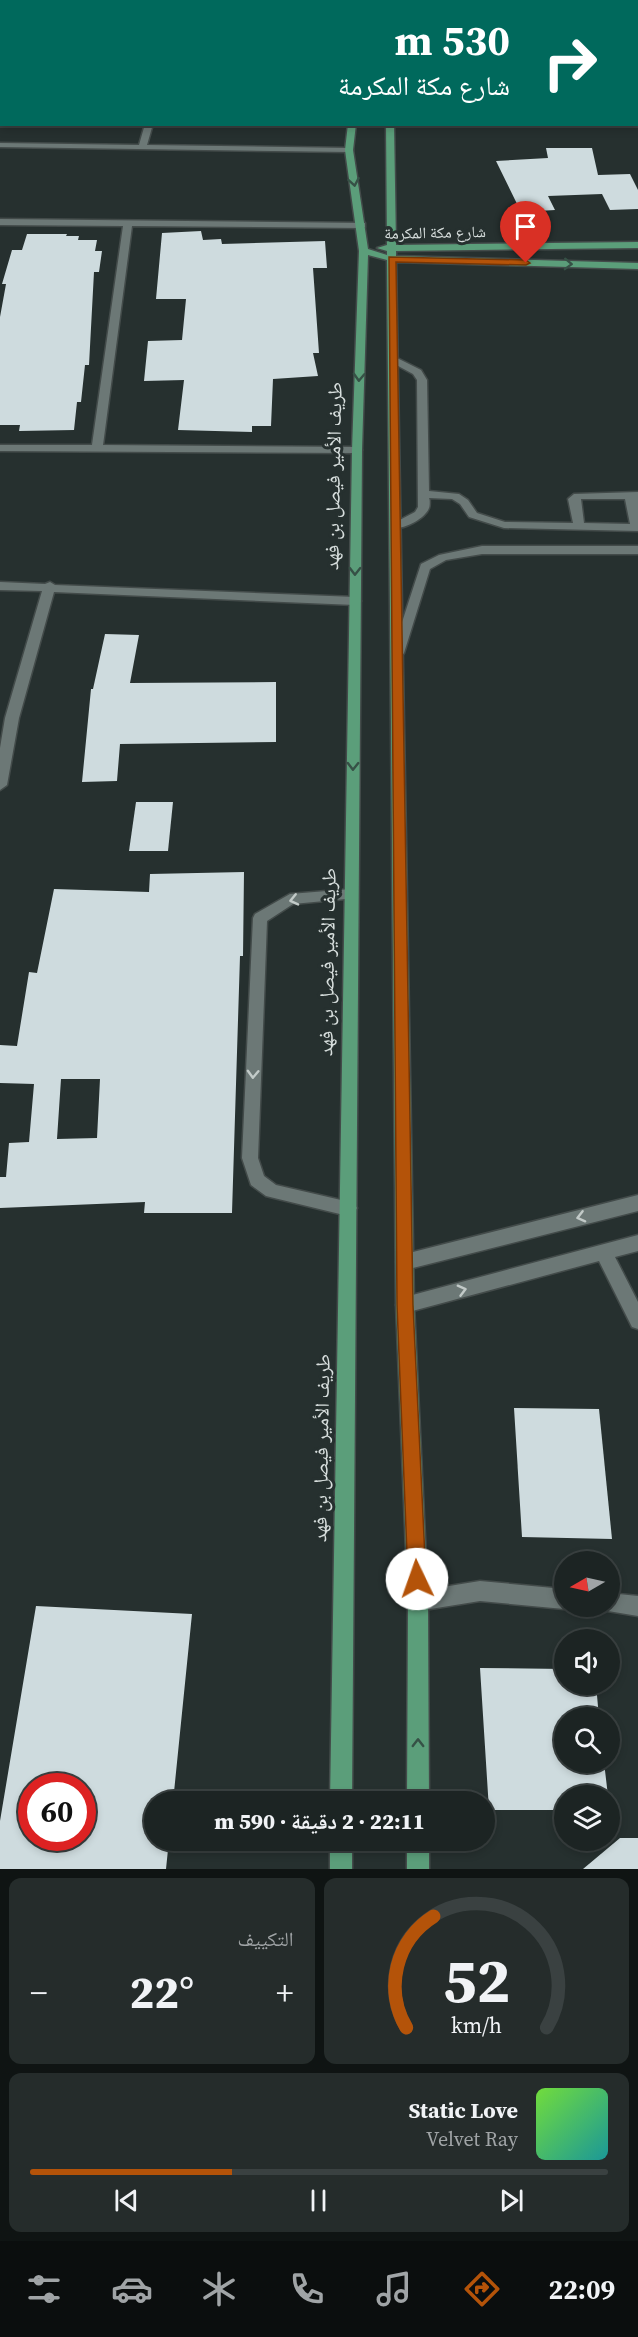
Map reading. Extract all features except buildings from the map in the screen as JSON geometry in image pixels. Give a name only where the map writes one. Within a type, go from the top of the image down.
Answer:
[{"type":"main road","name":"طريف الأمير فيصل بن فهد","points":[[341,1791],[357,450],[364,251],[362,225],[349,150],[352,126]]},
{"type":"main road","points":[[390,126],[405,1305],[418,1601],[418,1791]]},
{"type":"main road","name":"شارع مكة المكرمة","points":[[392,252],[638,245]]},
{"type":"main road","name":"شارع مكة المكرمة","points":[[364,251],[638,266]]},
{"type":"main road","points":[[341,1851],[341,1869]]},
{"type":"main road","points":[[418,1851],[418,1869]]},
{"type":"street","points":[[142,148],[148,126]]},
{"type":"street","points":[[0,145],[349,150]]},
{"type":"street","points":[[0,222],[362,225]]},
{"type":"street","points":[[97,448],[128,223]]},
{"type":"street","points":[[393,359],[417,372],[422,380],[424,507],[419,514],[396,526]]},
{"type":"street","points":[[0,448],[357,450]]},
{"type":"street","points":[[424,494],[455,496],[464,502],[473,515],[504,525],[637,528],[634,495],[578,496],[574,499],[579,526]]},
{"type":"street","points":[[398,653],[425,567],[443,557],[482,550],[638,550]]},
{"type":"street","points":[[0,586],[50,586],[355,601]]},
{"type":"street","points":[[0,781],[12,718],[50,586]]},
{"type":"street","points":[[348,1208],[272,1191],[256,1180],[250,1158],[260,918],[290,899],[351,894]]},
{"type":"street","points":[[405,1262],[638,1203]]},
{"type":"street","points":[[405,1305],[638,1243]]},
{"type":"street","points":[[603,1252],[638,1321]]},
{"type":"street","points":[[418,1601],[480,1591],[554,1598]]},
{"type":"street","points":[[620,1605],[638,1606]]},
{"type":"route","points":[[417,1579],[405,1305],[392,259],[526,263]]}]
